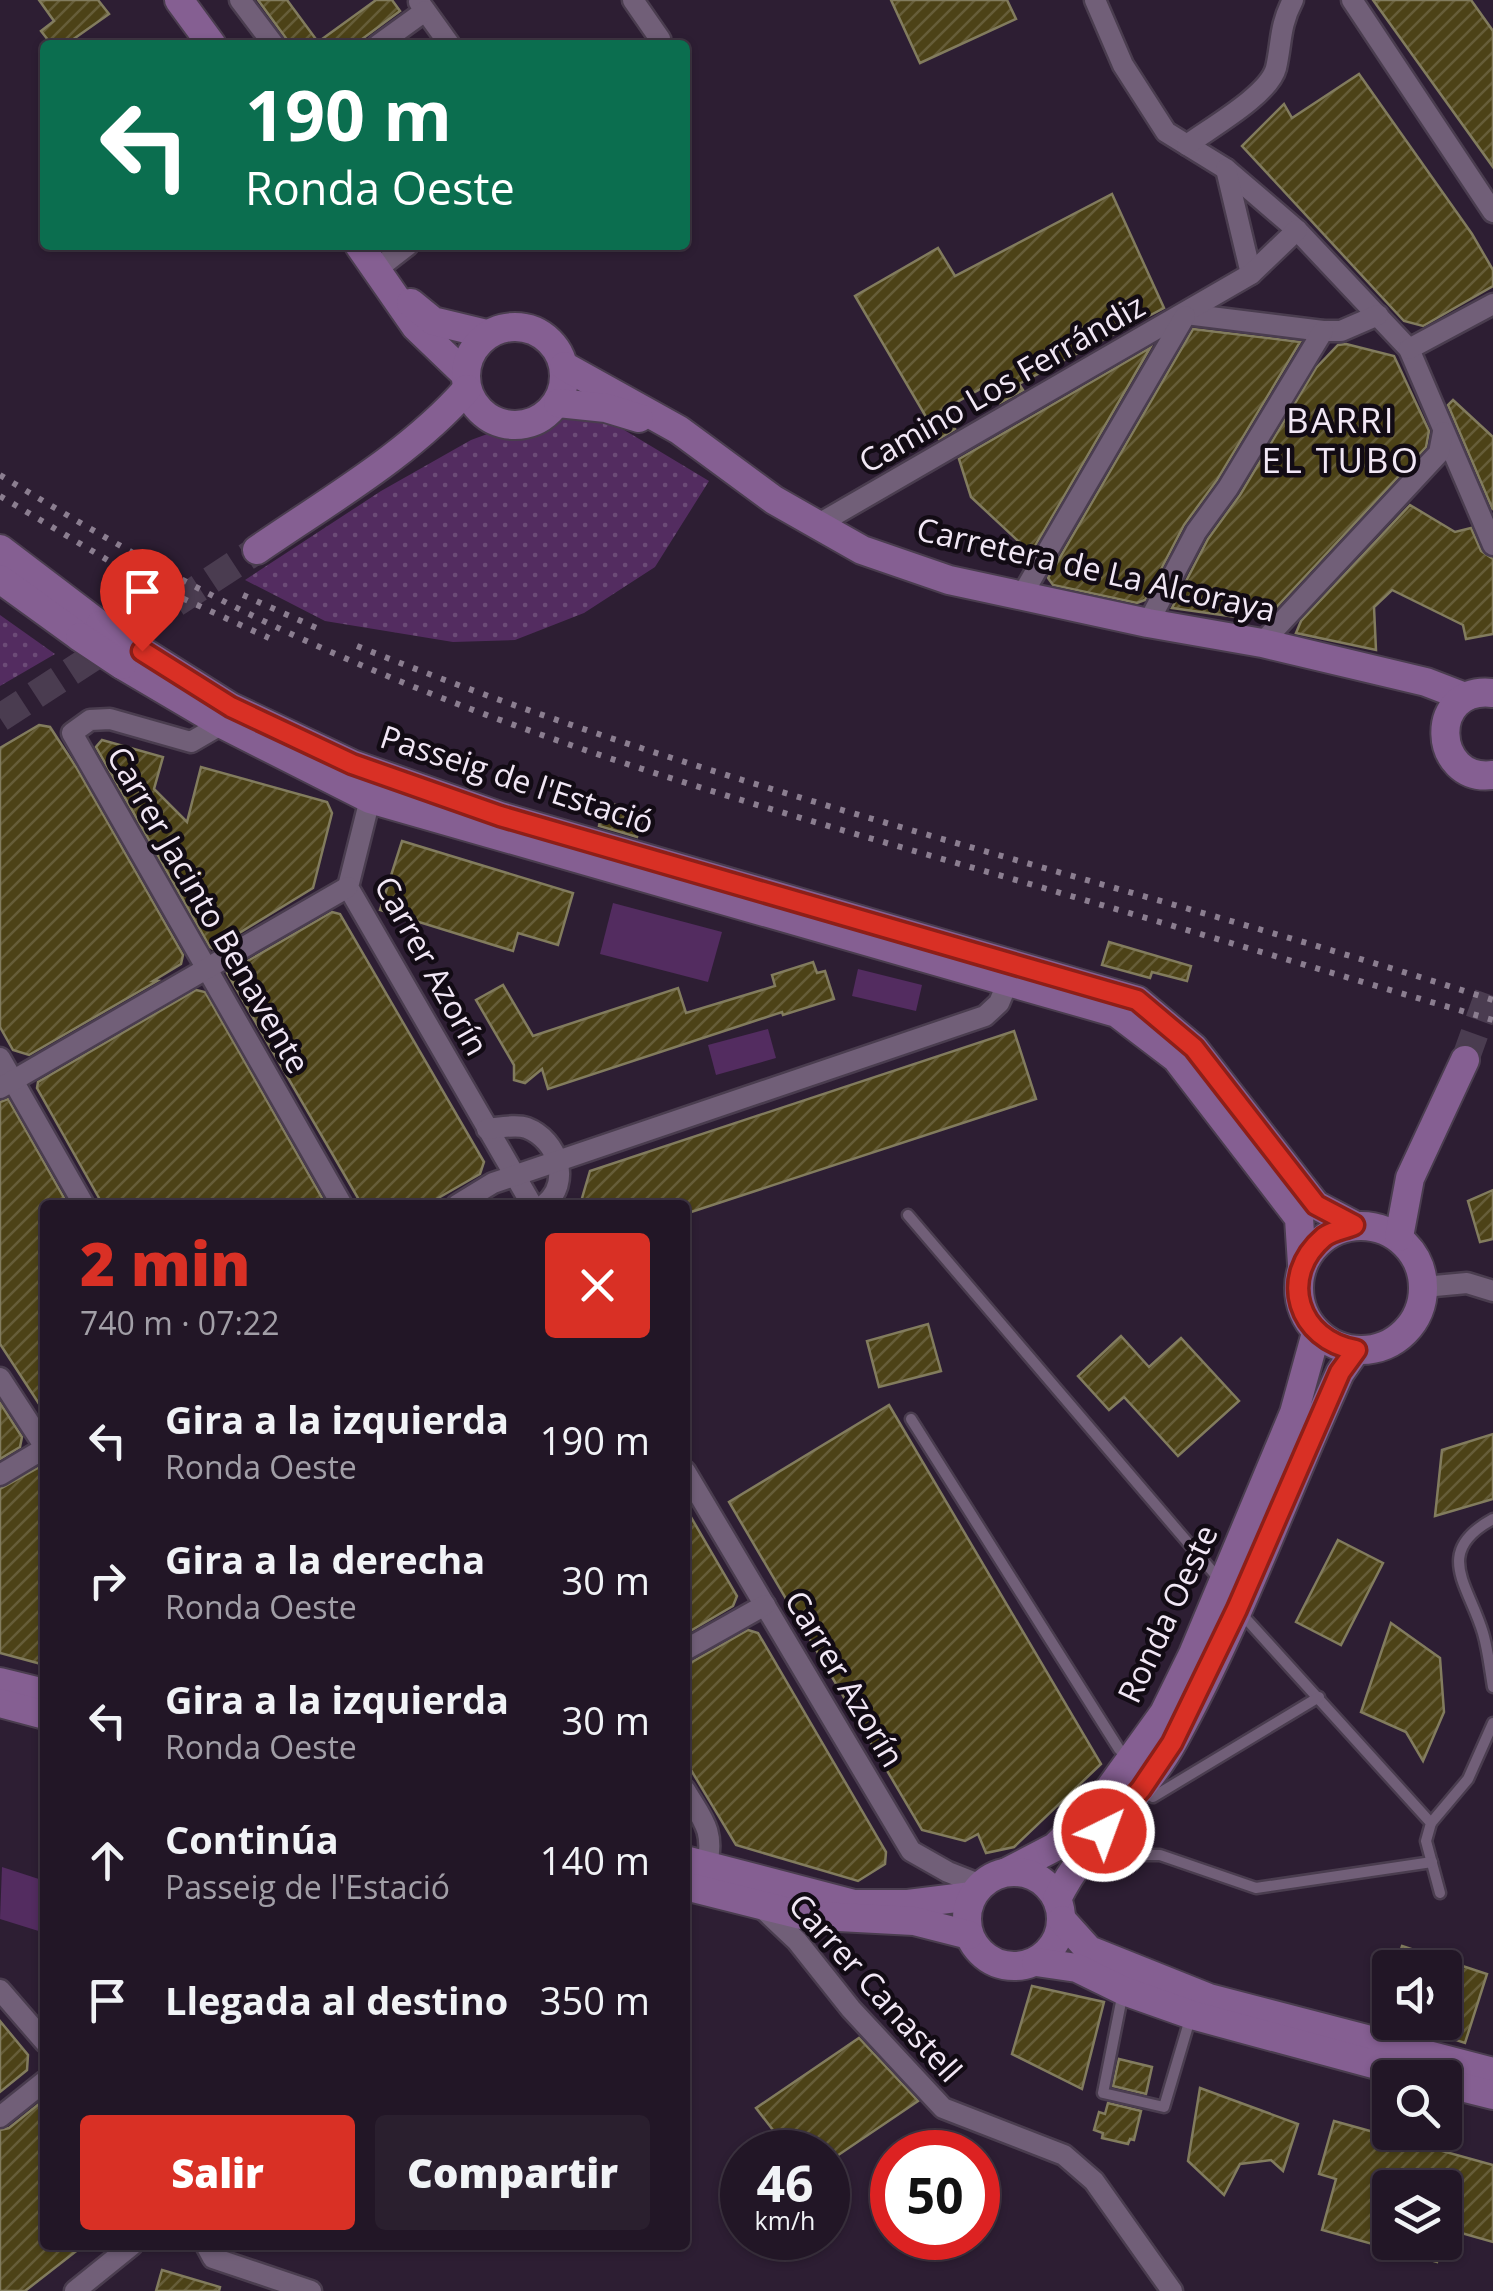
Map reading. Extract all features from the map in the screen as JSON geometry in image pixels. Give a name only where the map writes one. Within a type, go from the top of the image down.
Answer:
[{"type":"main road","points":[[178,0],[208,40]]},
{"type":"main road","points":[[363,250],[416,327],[466,382],[477,409],[495,422]]},
{"type":"main road","points":[[384,278],[433,321],[487,334]]},
{"type":"main road","points":[[256,550],[444,416],[466,382],[473,349],[487,334],[510,326],[534,330],[554,344],[564,366],[564,385],[558,402],[536,421],[450,428],[382,463]]},
{"type":"main road","name":"Carretera de La Alcoraya","points":[[564,366],[679,430],[774,500],[862,550],[949,580],[1148,623],[1262,642],[1426,682],[1468,703]]},
{"type":"main road","name":"Carretera de La Alcoraya","points":[[558,402],[606,408],[679,430]]},
{"type":"main road","name":"Passeig de l'Estació","points":[[0,550],[90,631]]},
{"type":"main road","name":"Passeig de l'Estació","points":[[0,579],[132,658],[222,724],[370,799],[1007,984]]},
{"type":"main road","name":"Passeig de l'Estació","points":[[132,658],[352,764],[500,816],[1137,1000],[1194,1048],[1316,1205],[1363,1226]]},
{"type":"main road","points":[[1468,703],[1446,742],[1453,759],[1490,783]]},
{"type":"main road","points":[[1007,984],[1117,1013],[1176,1058],[1299,1218],[1302,1264],[1298,1292],[1304,1315],[1316,1332],[1343,1348],[1375,1349],[1402,1335],[1416,1318],[1424,1287],[1417,1258],[1399,1237],[1363,1226],[1326,1235],[1302,1264]]},
{"type":"main road","points":[[1399,1237],[1410,1178],[1466,1060]]},
{"type":"main road","points":[[1363,1226],[1410,1178]]},
{"type":"main road","name":"Ronda Oeste","points":[[1007,1872],[1054,1847],[1102,1799],[1164,1713],[1294,1413],[1316,1332]]},
{"type":"main road","name":"Ronda Oeste","points":[[1059,1910],[1086,1852],[1141,1789],[1172,1743],[1237,1609],[1334,1386],[1356,1350]]},
{"type":"main road","points":[[0,1682],[40,1692]]},
{"type":"main road","points":[[0,1703],[40,1714]]},
{"type":"main road","points":[[696,1862],[854,1904],[908,1904],[977,1890],[1007,1872],[1036,1877],[1089,1950],[1209,1998],[1493,2072]]},
{"type":"main road","points":[[690,1887],[802,1915],[914,1921],[969,1935]]},
{"type":"main road","points":[[977,1890],[966,1915],[969,1935],[980,1952],[996,1964],[1017,1967],[1036,1962],[1077,1968],[1124,1991],[1192,2014],[1372,2063]]},
{"type":"main road","points":[[1036,1962],[1054,1944],[1059,1910]]},
{"type":"main road","points":[[1462,2088],[1493,2096]]},
{"type":"street","points":[[240,0],[270,40]]},
{"type":"street","points":[[633,0],[660,40]]},
{"type":"street","points":[[1096,0],[1123,65],[1166,132],[1226,168],[1297,230],[1410,349],[1493,545]]},
{"type":"street","points":[[1187,144],[1256,96],[1276,72],[1279,36],[1293,0]]},
{"type":"street","points":[[1352,0],[1493,212]]},
{"type":"street","points":[[383,40],[421,5],[446,40]]},
{"type":"street","points":[[1226,168],[1252,274]]},
{"type":"street","points":[[1022,596],[1186,314],[1252,274],[1297,230]]},
{"type":"street","points":[[384,278],[404,250]]},
{"type":"street","points":[[1410,349],[1493,304]]},
{"type":"street","name":"Camino Los Ferrándiz","points":[[817,524],[1186,314],[1332,330]]},
{"type":"street","points":[[1148,623],[1196,532],[1332,330],[1378,316]]},
{"type":"street","points":[[1262,642],[1439,452],[1443,432]]},
{"type":"street","name":"Carrer Jacinto Benavente","points":[[222,724],[191,742],[110,718],[90,720],[72,733],[339,1200]]},
{"type":"street","name":"Carrer Azorín","points":[[370,799],[348,887],[529,1200]]},
{"type":"street","points":[[6,1084],[348,887]]},
{"type":"street","points":[[466,1200],[493,1184],[558,1160],[985,1016],[999,1003],[1007,984]]},
{"type":"street","points":[[0,1058],[6,1084],[81,1200]]},
{"type":"street","points":[[487,1129],[524,1126],[544,1139],[558,1160],[559,1178],[551,1200]]},
{"type":"street","points":[[1424,1287],[1466,1283],[1493,1291]]},
{"type":"street","points":[[0,1378],[40,1440]]},
{"type":"street","points":[[0,1474],[40,1451]]},
{"type":"street","name":"Carrer Azorín","points":[[690,1479],[911,1851],[977,1890]]},
{"type":"street","points":[[690,1647],[765,1604]]},
{"type":"street","points":[[690,1799],[710,1833],[712,1845],[696,1862]]},
{"type":"street","name":"Carrer Canastell","points":[[760,1906],[798,1941],[852,2009],[943,2108],[1064,2156],[1094,2181],[1172,2291]]},
{"type":"street","points":[[0,1990],[40,2036]]},
{"type":"street","points":[[0,2117],[40,2085]]},
{"type":"street","points":[[76,2291],[126,2250]]},
{"type":"street","points":[[209,2250],[214,2258],[311,2291]]},
{"type":"lane","points":[[908,1216],[1223,1583]]},
{"type":"lane","points":[[912,1418],[1120,1749],[1130,1759]]},
{"type":"lane","points":[[1493,1520],[1465,1538],[1459,1553],[1464,1589],[1482,1630],[1493,1687]]},
{"type":"lane","points":[[1237,1609],[1432,1823]]},
{"type":"lane","points":[[1141,1789],[1154,1798],[1319,1697]]},
{"type":"lane","points":[[1440,1893],[1426,1841],[1432,1823],[1468,1778],[1493,1722]]},
{"type":"lane","points":[[1086,1852],[1095,1858],[1160,1855],[1256,1888],[1432,1862]]},
{"type":"lane","points":[[1124,1991],[1103,2093],[1164,2107],[1192,2014]]},
{"type":"shaded area","points":[[578,415],[611,422],[709,481],[655,567],[584,613],[515,640],[453,642],[325,621],[245,580],[381,491],[471,440],[490,433],[514,438],[545,432],[561,419]]},
{"type":"shaded area","points":[[0,615],[55,654],[0,686]]},
{"type":"shaded area","points":[[613,903],[722,932],[708,982],[600,954]]},
{"type":"shaded area","points":[[858,969],[922,985],[916,1011],[852,996]]},
{"type":"shaded area","points":[[768,1029],[776,1058],[716,1075],[708,1045]]},
{"type":"shaded area","points":[[2,1867],[40,1879],[40,1931],[0,1919]]},
{"type":"building","points":[[39,0],[98,0],[109,14],[72,40],[48,40],[41,31],[54,21]]},
{"type":"building","points":[[258,0],[287,0],[317,40],[287,40]]},
{"type":"building","points":[[376,0],[392,0],[400,11],[361,40],[321,40]]},
{"type":"building","points":[[891,0],[1007,0],[1016,19],[920,63]]},
{"type":"building","points":[[1373,0],[1471,0],[1493,31],[1493,167]]},
{"type":"building","points":[[1359,74],[1493,270],[1493,286],[1423,326],[1404,321],[1242,146],[1284,104],[1292,118]]},
{"type":"building","points":[[1112,194],[1164,308],[1019,384],[1023,390],[1000,403],[993,382],[941,411],[955,429],[939,439],[855,296],[938,248],[955,276]]},
{"type":"building","points":[[1193,329],[1300,342],[1217,480],[1184,525],[1145,600],[1137,603],[1053,585],[1048,578]]},
{"type":"building","points":[[1338,345],[1394,356],[1429,431],[1426,447],[1270,614],[1251,612],[1243,618],[1172,608],[1208,539],[1240,495],[1316,368]]},
{"type":"building","points":[[1150,348],[1031,553],[971,497],[959,459]]},
{"type":"building","points":[[1453,400],[1493,437],[1493,510],[1448,405]]},
{"type":"building","points":[[1410,505],[1455,532],[1471,528],[1481,551],[1493,559],[1493,634],[1466,639],[1463,625],[1392,590],[1374,607],[1376,650],[1296,633],[1301,621]]},
{"type":"building","points":[[39,725],[50,727],[76,767],[183,955],[181,964],[153,981],[157,981],[29,1055],[13,1050],[0,1027],[0,748]]},
{"type":"building","points":[[102,740],[163,757],[154,789],[187,822],[201,767],[327,802],[332,813],[313,888],[213,949],[210,947],[96,747]]},
{"type":"building","points":[[605,802],[644,813],[637,837],[599,826]]},
{"type":"building","points":[[402,841],[573,893],[558,945],[518,933],[513,951],[380,910]]},
{"type":"building","points":[[332,912],[340,914],[484,1162],[480,1174],[435,1200],[359,1200],[227,973]]},
{"type":"building","points":[[1109,942],[1191,966],[1187,981],[1152,972],[1150,978],[1102,965]]},
{"type":"building","points":[[813,962],[817,973],[825,971],[834,999],[783,1015],[782,1012],[548,1089],[542,1069],[525,1083],[514,1080],[514,1065],[476,1000],[503,985],[533,1036],[678,988],[686,1013],[775,986],[772,975]]},
{"type":"building","points":[[196,990],[205,992],[323,1200],[100,1200],[37,1088],[38,1082]]},
{"type":"building","points":[[1014,1031],[1036,1099],[690,1212],[690,1200],[581,1200],[590,1171]]},
{"type":"building","points":[[8,1099],[65,1200],[40,1200],[40,1405],[0,1344],[0,1102]]},
{"type":"building","points":[[1493,1190],[1493,1239],[1480,1242],[1468,1201]]},
{"type":"building","points":[[928,1324],[941,1371],[879,1387],[867,1341]]},
{"type":"building","points":[[1121,1336],[1149,1367],[1181,1338],[1239,1401],[1178,1456],[1124,1397],[1109,1410],[1078,1376]]},
{"type":"building","points":[[0,1403],[22,1437],[20,1447],[0,1459]]},
{"type":"building","points":[[889,1405],[1101,1764],[1014,1847],[986,1853],[978,1834],[965,1841],[922,1830],[729,1502]]},
{"type":"building","points":[[1493,1434],[1493,1499],[1435,1516],[1442,1450]]},
{"type":"building","points":[[40,1467],[40,1664],[0,1653],[0,1489]]},
{"type":"building","points":[[690,1516],[737,1596],[733,1606],[690,1631]]},
{"type":"building","points":[[1338,1540],[1383,1563],[1341,1645],[1296,1622]]},
{"type":"building","points":[[1391,1623],[1440,1658],[1444,1712],[1423,1761],[1406,1732],[1361,1712]]},
{"type":"building","points":[[748,1630],[758,1633],[886,1852],[885,1864],[858,1881],[736,1845],[690,1768],[690,1663]]},
{"type":"building","points":[[1462,1966],[1487,1974],[1465,2043],[1456,2040],[1462,2040]]},
{"type":"building","points":[[1032,1986],[1104,2002],[1082,2089],[1012,2054]]},
{"type":"building","points":[[0,2021],[28,2055],[27,2070],[0,2092]]},
{"type":"building","points":[[859,2038],[918,2101],[850,2147],[850,2130],[773,2130],[756,2108]]},
{"type":"building","points":[[1119,2059],[1152,2067],[1146,2094],[1113,2086]]},
{"type":"building","points":[[1200,2088],[1298,2124],[1283,2171],[1271,2160],[1240,2164],[1224,2195],[1188,2161]]},
{"type":"building","points":[[40,2103],[40,2250],[78,2250],[25,2291],[0,2291],[0,2130],[9,2128]]},
{"type":"building","points":[[1108,2103],[1141,2111],[1134,2140],[1130,2139],[1128,2144],[1102,2138],[1103,2133],[1094,2130],[1099,2112],[1105,2114]]},
{"type":"building","points":[[1334,2121],[1372,2132],[1372,2150],[1439,2150],[1493,2165],[1493,2242],[1462,2233],[1462,2170],[1372,2170],[1372,2244],[1322,2230],[1336,2179],[1319,2174]]},
{"type":"building","points":[[162,2270],[220,2287],[219,2291],[156,2291]]},
{"type":"tunnel","points":[[0,718],[257,550]]},
{"type":"tunnel","points":[[1465,1060],[1493,982]]},
{"type":"railway","points":[[0,475],[135,554],[274,626],[454,703],[546,737],[733,798],[1493,1020]]},
{"type":"railway","points":[[0,496],[136,577],[269,638]]},
{"type":"railway","points":[[243,595],[321,630]]},
{"type":"railway","points":[[357,646],[637,747],[1493,1000]]},
{"type":"district","name":"BARRI EL TUBO","points":[[1341,441]]},
{"type":"route","points":[[142,651],[231,707],[352,764],[500,816],[1137,1000],[1194,1048],[1316,1205],[1354,1225],[1326,1235],[1302,1264],[1298,1292],[1304,1315],[1316,1332],[1343,1348],[1356,1350],[1340,1372],[1237,1609],[1172,1743],[1141,1789],[1104,1831]]}]
